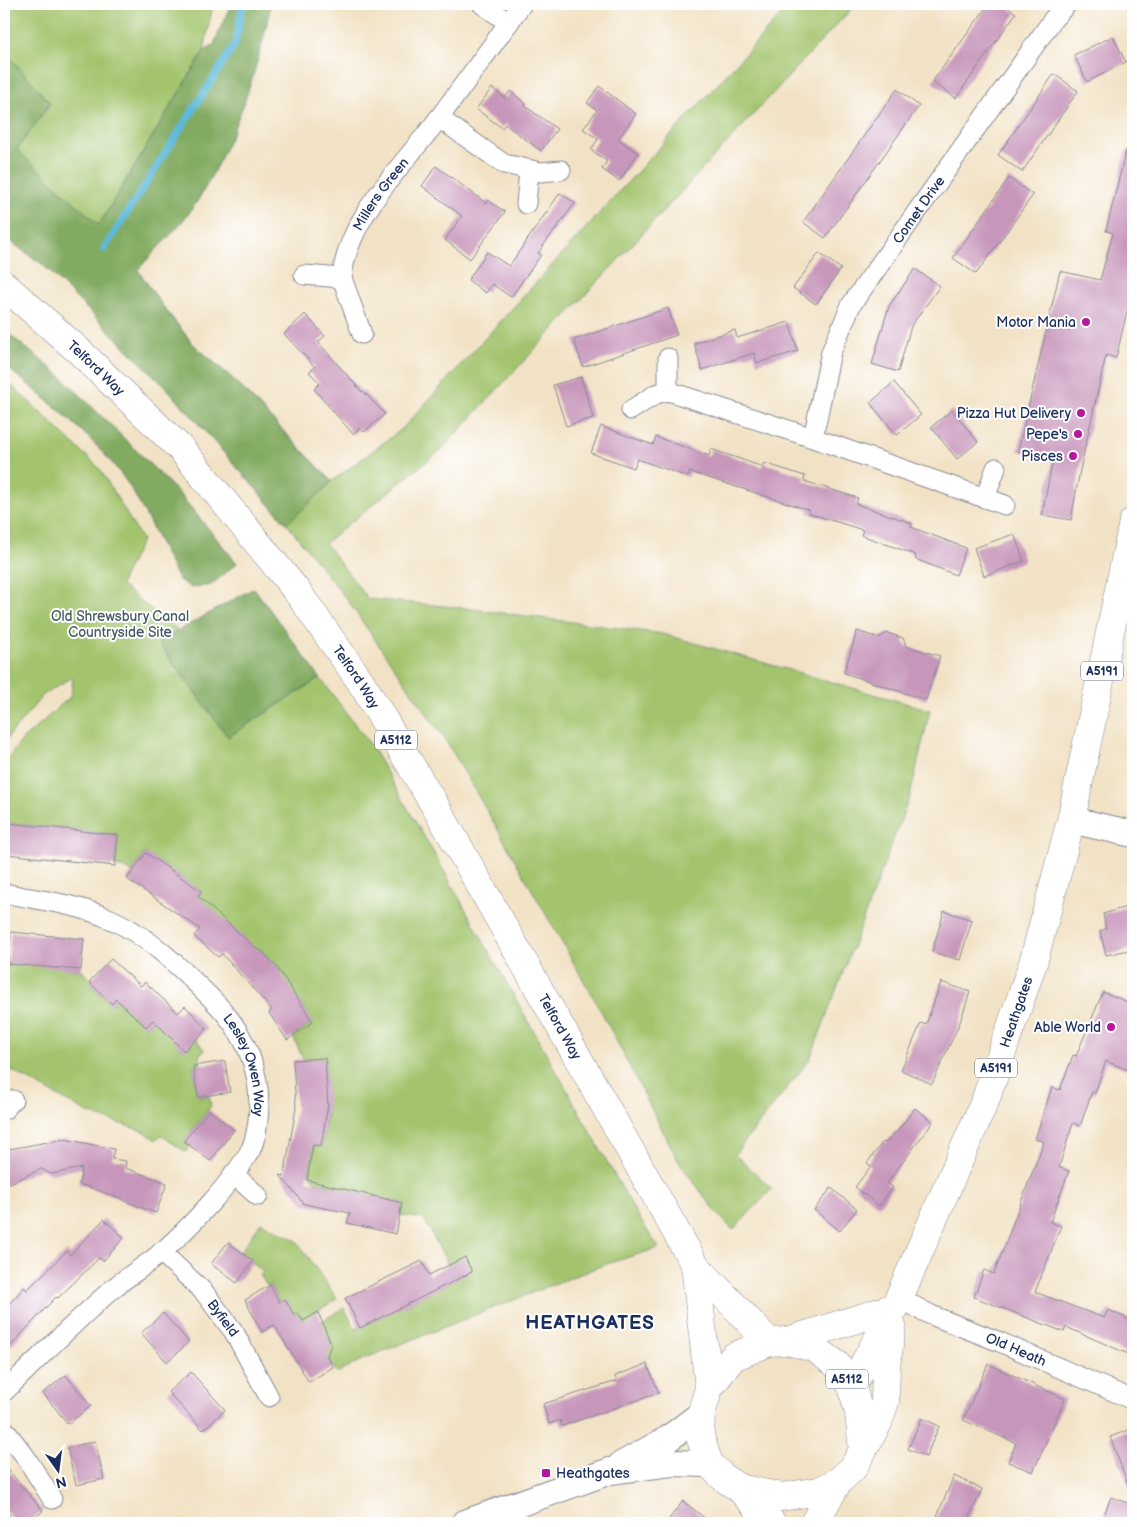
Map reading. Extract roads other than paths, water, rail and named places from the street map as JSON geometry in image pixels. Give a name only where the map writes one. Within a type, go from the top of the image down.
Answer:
[{"type":"main road","name":"Telford Way","points":[[4,285],[79,351],[182,450],[296,590],[356,674],[442,816],[695,1265],[778,1341]]},
{"type":"main road","name":"A5191","points":[[1072,820],[1128,580],[1133,522]]},
{"type":"main road","points":[[1072,820],[1133,834]]},
{"type":"main road","name":"Heathgates","points":[[852,1386],[897,1303],[985,1101],[1033,963],[1072,820]]},
{"type":"main road","name":"Telford Way","points":[[695,1265],[709,1388]]},
{"type":"main road","name":"A5191","points":[[863,1450],[878,1423],[885,1402],[886,1366],[897,1303]]},
{"type":"main road","points":[[778,1341],[897,1303]]},
{"type":"main road","name":"A5112","points":[[709,1464],[700,1436],[701,1414],[709,1388],[733,1357],[778,1341],[814,1348],[836,1364],[852,1386],[859,1413],[863,1450]]},
{"type":"main road","points":[[610,1472],[668,1438],[701,1414]]},
{"type":"main road","points":[[814,1523],[838,1482],[853,1468],[863,1450]]},
{"type":"main road","points":[[465,1523],[610,1472],[671,1463],[709,1464],[716,1473],[739,1488],[772,1523]]},
{"type":"main road","points":[[739,1488],[782,1497],[819,1491],[838,1482]]},
{"type":"street","points":[[482,4],[509,23]]},
{"type":"street","name":"Millers Green","points":[[342,278],[344,261],[362,218],[439,118],[522,4]]},
{"type":"street","name":"Comet Drive","points":[[813,438],[831,352],[851,305],[1054,18],[1067,4]]},
{"type":"street","points":[[439,118],[504,164],[541,172],[561,170]]},
{"type":"street","points":[[526,204],[529,170]]},
{"type":"street","points":[[304,275],[342,278],[362,334]]},
{"type":"street","points":[[668,358],[668,391]]},
{"type":"street","points":[[631,410],[656,394],[668,391],[813,438],[1005,505]]},
{"type":"street","points":[[985,498],[996,468]]},
{"type":"street","name":"Lesley Owen Way","points":[[4,893],[78,908],[104,916],[125,927],[164,954],[211,998],[234,1023],[254,1065],[258,1086],[259,1109],[252,1148],[207,1206],[162,1252],[103,1297],[4,1392]]},
{"type":"street","points":[[233,1174],[258,1196]]},
{"type":"street","name":"Byfield","points":[[162,1252],[204,1292],[234,1332],[269,1397]]},
{"type":"street","name":"Old Heath","points":[[897,1303],[1000,1342],[1133,1400]]},
{"type":"street","points":[[4,1429],[25,1456],[52,1499]]},
{"type":"waterway","points":[[104,249],[235,44],[243,4]]},
{"type":"place","name":"Motor Mania","points":[[1086,322]]},
{"type":"place","name":"Pizza Hut Delivery","points":[[1081,413]]},
{"type":"place","name":"Pepe's","points":[[1078,434]]},
{"type":"place","name":"Pisces","points":[[1073,456]]},
{"type":"place","name":"Able World","points":[[1111,1027]]},
{"type":"place","name":"Heathgates","points":[[546,1473]]},
{"type":"district","name":"HEATHGATES","points":[[590,1323]]},
{"type":"park label","name":"Old Shrewsbury Canal Countryside Site","points":[[120,624]]}]
